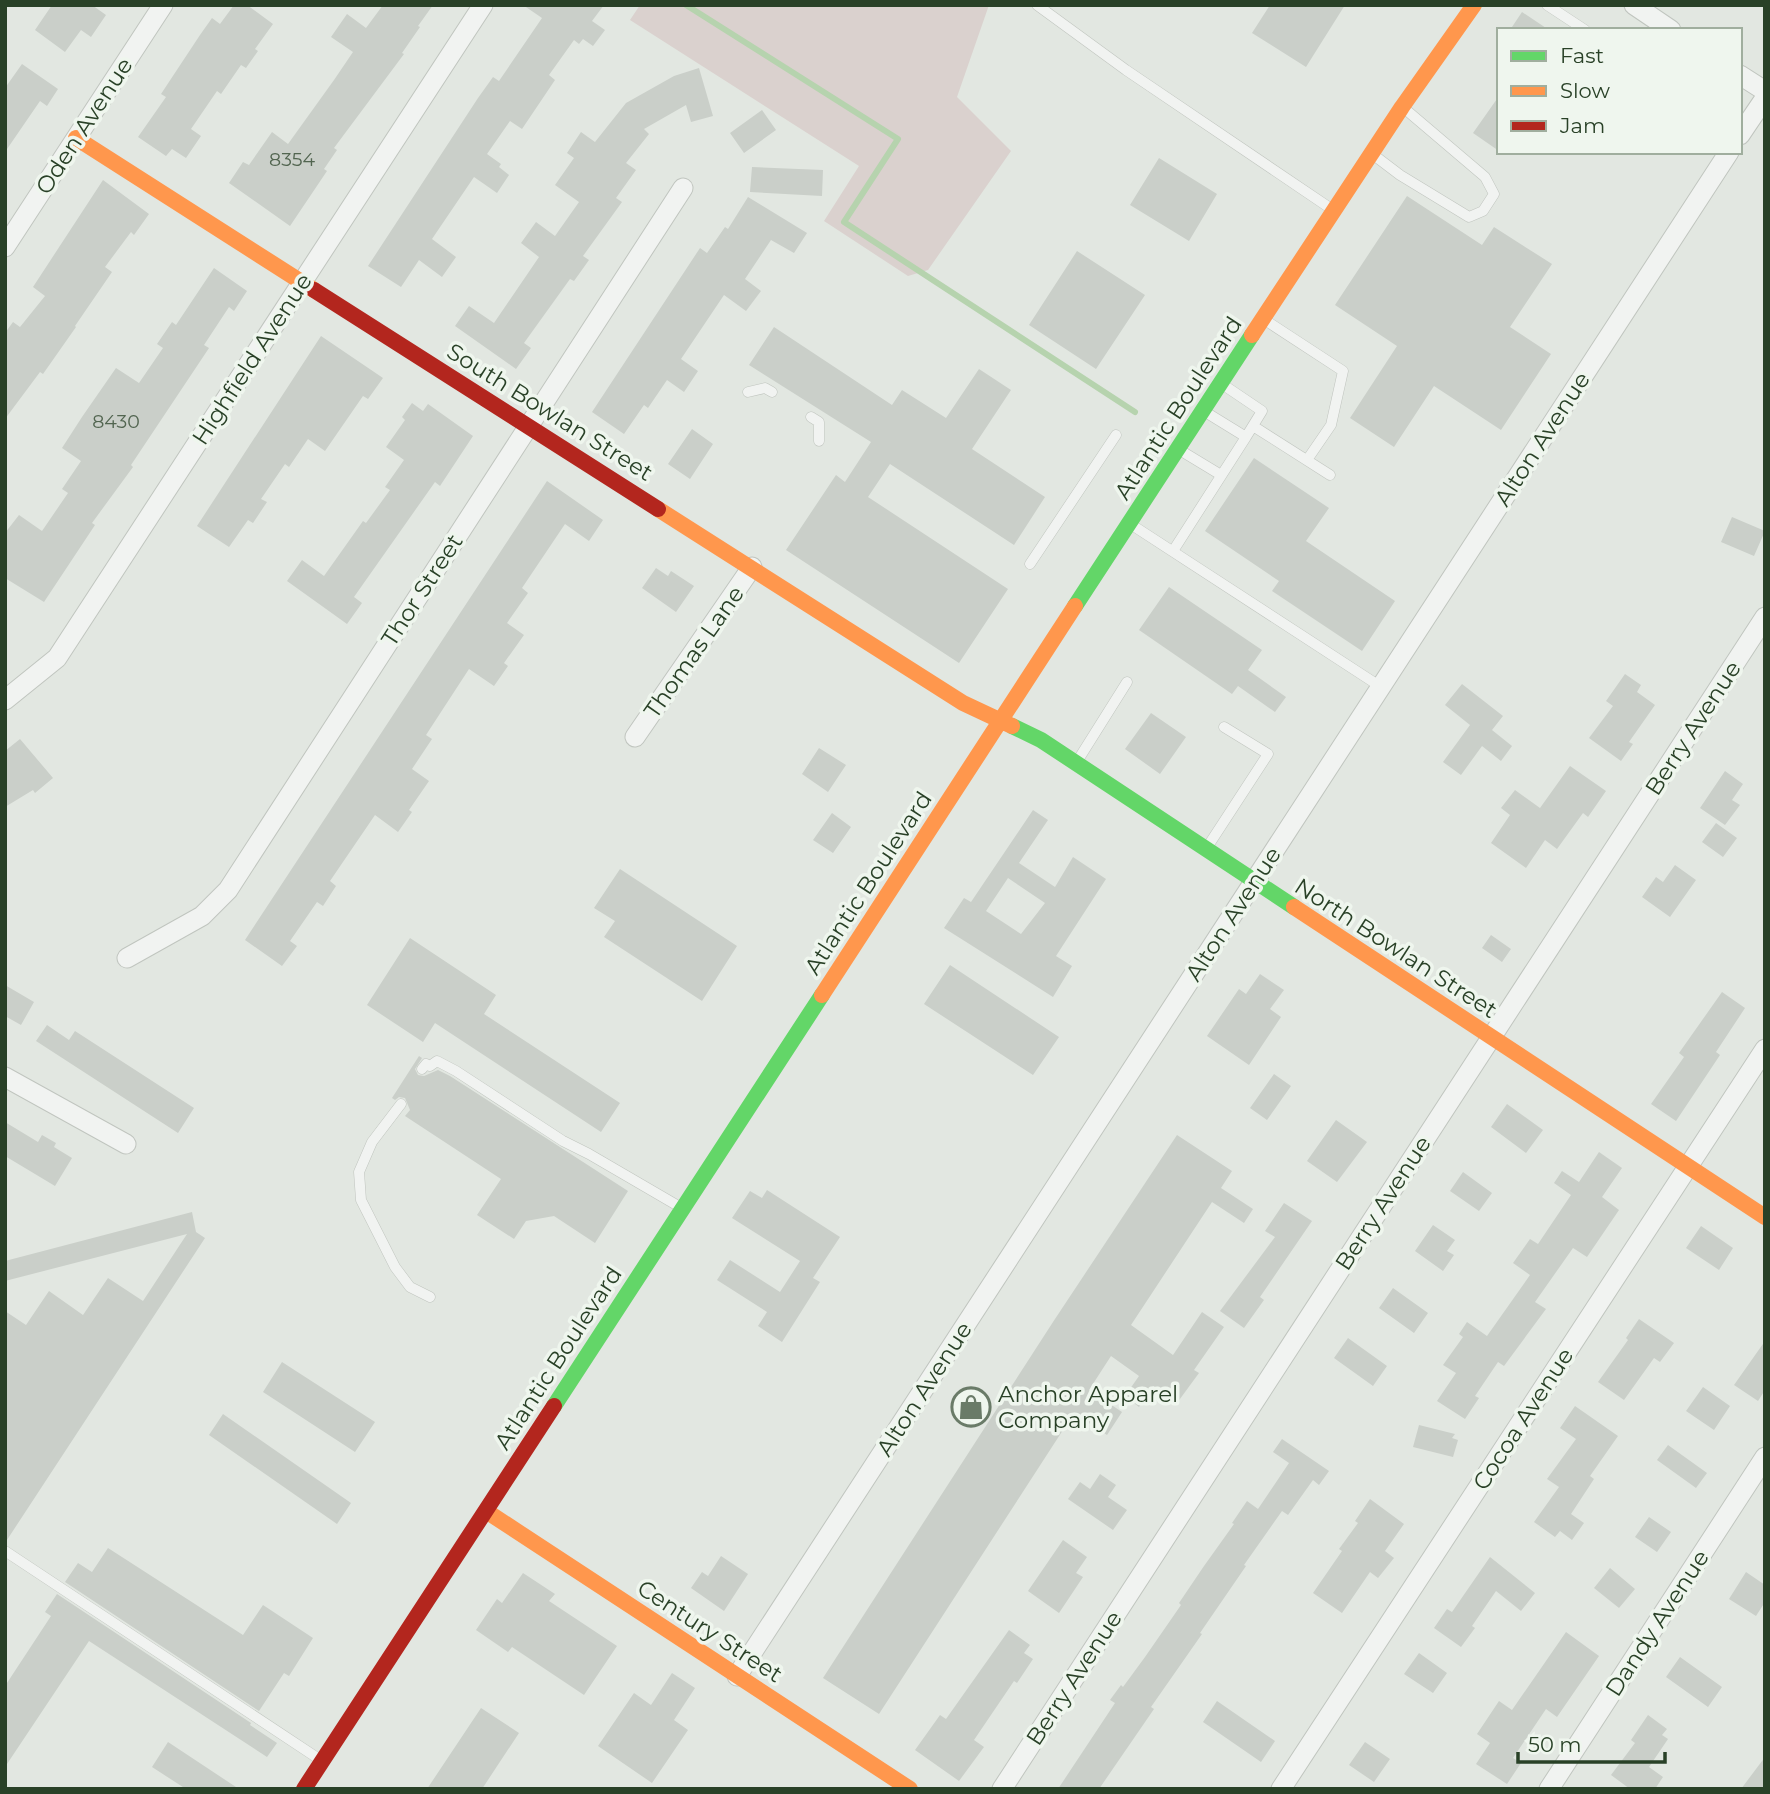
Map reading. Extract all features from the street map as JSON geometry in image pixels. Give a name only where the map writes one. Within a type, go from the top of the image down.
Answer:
[{"type":"street","name":"Oden Avenue","points":[[5,247],[163,5]]},
{"type":"street","name":"Highfield Avenue","points":[[5,700],[57,658],[483,5]]},
{"type":"street","name":"Atlantic Boulevard","points":[[304,1789],[1334,210],[1474,5]]},
{"type":"street","points":[[1634,5],[1661,27]]},
{"type":"street","points":[[1742,76],[1765,91]]},
{"type":"street","points":[[1742,132],[1765,97]]},
{"type":"street","name":"South Bowlan Street","points":[[76,138],[962,703],[1000,721]]},
{"type":"street","name":"Alton Avenue","points":[[737,1676],[1728,154]]},
{"type":"street","name":"Thor Street","points":[[127,958],[202,916],[228,890],[683,188]]},
{"type":"street","name":"Thomas Lane","points":[[635,737],[752,567]]},
{"type":"street","name":"Berry Avenue","points":[[1002,1789],[1765,617]]},
{"type":"street","name":"North Bowlan Street","points":[[1000,721],[1041,740],[1765,1217]]},
{"type":"street","name":"Cocoa Avenue","points":[[1280,1789],[1765,1049]]},
{"type":"street","points":[[5,1077],[126,1144]]},
{"type":"street","name":"Dandy Avenue","points":[[1549,1789],[1765,1457]]},
{"type":"street","name":"Century Street","points":[[486,1511],[911,1789]]},
{"type":"lane","points":[[1037,5],[1126,70],[1334,210]]},
{"type":"lane","points":[[1547,5],[1582,28]]},
{"type":"lane","points":[[1372,153],[1400,175],[1469,217],[1483,211],[1494,194],[1485,177],[1402,107]]},
{"type":"lane","points":[[1263,319],[1343,371],[1331,425],[1307,460]]},
{"type":"lane","points":[[1173,551],[1262,411],[1221,384]]},
{"type":"lane","points":[[748,392],[765,388],[772,392]]},
{"type":"lane","points":[[1204,411],[1246,437]]},
{"type":"lane","points":[[811,417],[819,422],[819,442]]},
{"type":"lane","points":[[1253,426],[1330,475]]},
{"type":"lane","points":[[1030,564],[1116,435]]},
{"type":"lane","points":[[1179,449],[1221,475]]},
{"type":"lane","points":[[1130,523],[1381,687]]},
{"type":"lane","points":[[1076,763],[1127,682]]},
{"type":"lane","points":[[1205,850],[1268,754],[1224,727]]},
{"type":"lane","points":[[422,1069],[426,1064],[430,1066],[437,1061],[456,1071],[563,1141],[600,1159],[683,1209]]},
{"type":"lane","points":[[401,1104],[372,1142],[359,1172],[361,1200],[395,1267],[410,1287],[430,1297]]},
{"type":"lane","points":[[5,1551],[322,1761]]},
{"type":"shaded area","points":[[640,5],[989,5],[957,97],[1011,151],[928,270],[908,276],[824,221],[859,166],[630,20]]},
{"type":"building","points":[[52,5],[92,5],[106,15],[91,37],[81,30],[65,52],[35,30]]},
{"type":"building","points":[[234,5],[247,5],[273,24],[255,49],[258,51],[246,68],[241,65],[221,94],[217,91],[191,129],[201,136],[186,158],[172,149],[166,156],[138,137],[166,97],[161,94],[212,18],[220,24]]},
{"type":"building","points":[[383,5],[433,5],[402,53],[404,54],[334,148],[337,150],[324,169],[327,171],[290,226],[229,183],[243,162],[249,165],[272,132],[288,144],[334,80],[353,52],[331,37],[347,14],[366,28]]},
{"type":"building","points":[[523,5],[604,5],[592,21],[605,30],[593,46],[583,39],[579,44],[574,40],[549,75],[555,80],[522,129],[510,121],[487,154],[501,164],[499,167],[509,175],[497,193],[474,177],[432,239],[456,257],[442,277],[419,260],[401,287],[368,266],[478,98],[493,77],[499,81],[542,18]]},
{"type":"building","points":[[1270,5],[1345,5],[1306,67],[1252,33]]},
{"type":"building","points":[[1522,12],[1546,28],[1511,28]]},
{"type":"building","points":[[22,64],[58,89],[47,106],[40,101],[5,152],[5,88]]},
{"type":"building","points":[[699,68],[713,116],[691,122],[686,105],[644,129],[649,134],[626,163],[636,170],[616,198],[622,202],[583,256],[589,260],[574,281],[570,279],[524,343],[531,348],[516,369],[455,326],[469,306],[494,323],[539,257],[521,243],[536,222],[555,236],[579,202],[555,185],[574,158],[567,153],[581,132],[595,142],[626,103],[674,76]]},
{"type":"building","points":[[1497,99],[1497,150],[1473,133]]},
{"type":"building","points":[[762,110],[776,130],[744,153],[730,133]]},
{"type":"building","points":[[1159,158],[1217,194],[1189,241],[1130,205]]},
{"type":"building","points":[[752,167],[823,170],[822,196],[750,192]]},
{"type":"building","points":[[103,180],[149,214],[134,235],[131,232],[105,267],[112,272],[76,327],[43,374],[40,372],[5,419],[5,333],[13,322],[20,327],[45,296],[33,287]]},
{"type":"building","points":[[1407,196],[1482,245],[1494,227],[1552,264],[1510,327],[1551,354],[1501,430],[1434,386],[1394,447],[1350,418],[1397,346],[1335,305]]},
{"type":"building","points":[[748,197],[807,233],[794,253],[771,240],[745,279],[761,291],[746,311],[724,295],[681,359],[698,371],[684,392],[667,380],[648,408],[644,405],[624,434],[592,412],[700,248],[707,253],[725,227],[728,229]]},
{"type":"building","points":[[1077,251],[1145,295],[1096,369],[1029,325]]},
{"type":"building","points":[[214,268],[247,291],[234,311],[229,307],[204,345],[209,348],[131,465],[133,467],[92,523],[95,525],[44,602],[5,578],[5,533],[19,515],[42,531],[68,493],[62,489],[81,461],[62,448],[82,417],[116,368],[139,383],[163,348],[157,344],[172,322],[176,325]]},
{"type":"building","points":[[774,327],[892,405],[902,390],[946,418],[979,369],[1011,390],[972,449],[1045,497],[1014,545],[890,464],[868,497],[1008,589],[959,663],[786,550],[836,475],[845,482],[871,442],[749,365]]},
{"type":"building","points":[[321,336],[383,378],[368,399],[363,396],[325,451],[308,439],[289,467],[285,464],[261,499],[267,502],[253,523],[248,520],[229,547],[197,526]]},
{"type":"building","points":[[412,403],[423,411],[428,404],[473,436],[440,486],[435,482],[354,597],[362,603],[347,624],[287,581],[302,560],[324,576],[363,521],[366,523],[390,490],[385,487],[404,460],[386,447],[405,420],[402,417]]},
{"type":"building","points":[[692,429],[713,444],[690,479],[668,464]]},
{"type":"building","points":[[1254,458],[1329,508],[1306,541],[1395,601],[1362,651],[1272,591],[1279,581],[1205,531]]},
{"type":"building","points":[[547,481],[603,520],[589,541],[565,524],[522,588],[528,593],[507,623],[524,635],[504,663],[508,666],[494,686],[469,669],[426,735],[432,739],[412,769],[429,781],[409,810],[412,812],[398,832],[375,815],[330,881],[336,886],[323,906],[317,902],[290,941],[297,946],[282,966],[245,940]]},
{"type":"building","points":[[1732,517],[1765,531],[1754,556],[1721,542]]},
{"type":"building","points":[[656,568],[668,576],[671,571],[694,586],[676,612],[642,588]]},
{"type":"building","points":[[1169,587],[1262,650],[1248,670],[1286,697],[1275,712],[1238,686],[1232,694],[1139,630]]},
{"type":"building","points":[[1625,674],[1641,685],[1637,692],[1655,705],[1629,742],[1633,744],[1621,761],[1589,738],[1613,706],[1606,701]]},
{"type":"building","points":[[1462,684],[1503,716],[1492,730],[1512,746],[1501,761],[1482,746],[1461,775],[1443,762],[1470,725],[1445,705]]},
{"type":"building","points":[[1151,713],[1186,737],[1160,774],[1125,749]]},
{"type":"building","points":[[20,739],[53,778],[35,793],[33,790],[5,807],[5,751]]},
{"type":"building","points":[[819,748],[846,765],[828,792],[802,774]]},
{"type":"building","points":[[1570,766],[1606,791],[1588,817],[1583,813],[1557,849],[1545,840],[1526,868],[1491,843],[1510,815],[1501,808],[1515,790],[1540,808]]},
{"type":"building","points":[[1725,771],[1743,784],[1732,800],[1740,805],[1725,825],[1700,808]]},
{"type":"building","points":[[1033,810],[1048,820],[1019,863],[1055,887],[1073,857],[1106,879],[1056,956],[1072,966],[1053,997],[944,928],[964,898],[971,902]],"holes":[[[1008,878],[1045,903],[1021,934],[986,911]]]},
{"type":"building","points":[[832,813],[851,827],[833,853],[813,840]]},
{"type":"building","points":[[1716,823],[1737,838],[1723,857],[1702,842]]},
{"type":"building","points":[[1675,865],[1696,880],[1670,917],[1642,897],[1656,877],[1663,882]]},
{"type":"building","points":[[620,869],[737,946],[702,1001],[604,937],[615,921],[594,908]]},
{"type":"building","points":[[1491,935],[1511,949],[1502,962],[1482,948]]},
{"type":"building","points":[[410,938],[496,995],[484,1014],[620,1103],[601,1132],[435,1023],[423,1042],[367,1005]]},
{"type":"building","points":[[950,965],[1059,1037],[1033,1075],[924,1004]]},
{"type":"building","points":[[1260,974],[1284,990],[1270,1009],[1281,1017],[1249,1065],[1207,1036],[1239,989],[1246,994]]},
{"type":"building","points":[[5,985],[34,1002],[21,1025],[5,1016]]},
{"type":"building","points":[[1722,992],[1745,1008],[1716,1052],[1720,1055],[1676,1121],[1651,1104],[1684,1057],[1679,1053]]},
{"type":"building","points":[[47,1025],[69,1040],[75,1031],[194,1108],[178,1133],[36,1041]]},
{"type":"building","points":[[419,1056],[422,1058],[415,1069],[418,1075],[424,1076],[438,1070],[450,1076],[628,1191],[595,1243],[554,1216],[526,1221],[514,1239],[477,1215],[501,1179],[405,1116],[410,1110],[405,1098],[392,1098]]},
{"type":"building","points":[[1274,1074],[1291,1086],[1267,1120],[1250,1108]]},
{"type":"building","points":[[1507,1104],[1543,1130],[1526,1153],[1491,1127]]},
{"type":"building","points":[[1336,1120],[1367,1142],[1337,1182],[1307,1161]]},
{"type":"building","points":[[5,1122],[38,1142],[42,1135],[56,1143],[54,1147],[72,1158],[55,1186],[5,1156]]},
{"type":"building","points":[[1177,1135],[1232,1171],[1221,1188],[1253,1209],[1244,1223],[1212,1202],[1131,1325],[1173,1355],[1202,1312],[1224,1327],[1194,1370],[1199,1373],[1177,1403],[1153,1386],[1139,1407],[1125,1396],[1139,1376],[1111,1356],[1089,1390],[1122,1412],[1107,1435],[1074,1413],[879,1714],[823,1678]]},
{"type":"building","points":[[1599,1152],[1622,1168],[1602,1197],[1619,1210],[1587,1257],[1573,1248],[1535,1302],[1546,1309],[1504,1366],[1498,1362],[1475,1396],[1479,1398],[1465,1419],[1437,1401],[1456,1373],[1443,1365],[1463,1337],[1459,1334],[1467,1322],[1487,1336],[1530,1275],[1513,1263],[1530,1239],[1538,1244],[1571,1195],[1554,1183],[1562,1171],[1579,1182]]},
{"type":"building","points":[[1463,1172],[1492,1193],[1479,1211],[1450,1191]]},
{"type":"building","points":[[767,1190],[840,1237],[813,1278],[820,1282],[782,1342],[758,1326],[767,1312],[717,1280],[730,1260],[780,1292],[800,1261],[732,1218],[750,1191],[762,1198]]},
{"type":"building","points":[[1284,1203],[1312,1221],[1260,1297],[1264,1300],[1244,1328],[1220,1311],[1275,1237],[1265,1231]]},
{"type":"building","points":[[192,1212],[196,1232],[205,1238],[5,1543],[5,1311],[26,1325],[49,1291],[83,1315],[108,1278],[143,1301],[187,1234],[5,1281],[5,1261]]},
{"type":"building","points":[[1433,1225],[1455,1240],[1447,1251],[1454,1255],[1443,1271],[1415,1251]]},
{"type":"building","points":[[1701,1226],[1733,1248],[1719,1270],[1686,1248]]},
{"type":"building","points":[[1393,1288],[1428,1313],[1414,1333],[1379,1308]]},
{"type":"building","points":[[1639,1319],[1674,1343],[1660,1362],[1654,1358],[1624,1400],[1598,1382],[1628,1340],[1626,1338]]},
{"type":"building","points":[[1348,1338],[1387,1366],[1373,1386],[1334,1358]]},
{"type":"building","points":[[1765,1341],[1765,1390],[1758,1401],[1734,1385]]},
{"type":"building","points":[[282,1362],[375,1422],[355,1452],[263,1392]]},
{"type":"building","points":[[1703,1387],[1730,1406],[1714,1430],[1686,1411]]},
{"type":"building","points":[[1575,1406],[1618,1436],[1590,1476],[1594,1479],[1571,1514],[1584,1523],[1572,1540],[1560,1531],[1555,1537],[1534,1522],[1559,1487],[1547,1479],[1576,1439],[1560,1428]]},
{"type":"building","points":[[223,1414],[351,1503],[337,1524],[209,1435]]},
{"type":"building","points":[[1419,1425],[1455,1434],[1452,1438],[1458,1440],[1453,1457],[1413,1447]]},
{"type":"building","points":[[1282,1439],[1329,1471],[1319,1485],[1313,1480],[1288,1515],[1282,1511],[1099,1789],[1058,1789],[1115,1703],[1110,1700],[1121,1685],[1123,1687],[1181,1605],[1179,1603],[1247,1501],[1258,1509],[1289,1463],[1273,1452]]},
{"type":"building","points":[[1668,1445],[1707,1473],[1696,1488],[1657,1460]]},
{"type":"building","points":[[1100,1474],[1116,1485],[1108,1497],[1127,1510],[1113,1530],[1068,1499],[1080,1482],[1090,1489]]},
{"type":"building","points":[[1370,1499],[1404,1524],[1385,1551],[1394,1558],[1378,1578],[1370,1572],[1342,1613],[1313,1593],[1342,1551],[1339,1549],[1358,1523],[1355,1521]]},
{"type":"building","points":[[1649,1517],[1671,1532],[1657,1552],[1635,1537]]},
{"type":"building","points":[[1063,1540],[1087,1557],[1076,1573],[1083,1577],[1059,1613],[1028,1591]]},
{"type":"building","points":[[108,1548],[243,1635],[263,1605],[313,1638],[289,1676],[284,1673],[259,1711],[65,1582],[78,1563],[92,1572]]},
{"type":"building","points":[[721,1556],[748,1574],[724,1611],[691,1588],[702,1572],[708,1576]]},
{"type":"building","points":[[1490,1557],[1535,1593],[1521,1611],[1496,1591],[1461,1647],[1434,1628],[1447,1609],[1452,1612]]},
{"type":"building","points":[[1610,1568],[1635,1589],[1619,1608],[1594,1588]]},
{"type":"building","points":[[1746,1572],[1765,1585],[1765,1602],[1756,1616],[1729,1599]]},
{"type":"building","points":[[523,1573],[555,1594],[549,1601],[617,1646],[584,1695],[512,1647],[508,1652],[476,1630],[497,1599],[502,1603]]},
{"type":"building","points":[[57,1594],[277,1743],[267,1757],[89,1641],[5,1767],[5,1686],[51,1616],[45,1612]]},
{"type":"building","points":[[1009,1630],[1030,1645],[1024,1653],[1033,1659],[1017,1683],[1014,1681],[974,1740],[984,1747],[959,1781],[915,1750],[940,1715],[946,1719]]},
{"type":"building","points":[[1566,1632],[1599,1656],[1557,1717],[1546,1709],[1513,1758],[1521,1763],[1507,1784],[1476,1764],[1490,1743],[1477,1734],[1499,1701],[1512,1710]]},
{"type":"building","points":[[1419,1653],[1447,1673],[1433,1693],[1404,1674]]},
{"type":"building","points":[[1680,1657],[1722,1687],[1708,1707],[1666,1677]]},
{"type":"building","points":[[672,1673],[695,1688],[674,1720],[688,1730],[652,1783],[598,1746],[634,1693],[651,1705]]},
{"type":"building","points":[[1217,1701],[1275,1741],[1261,1762],[1203,1722]]},
{"type":"building","points":[[481,1708],[519,1733],[482,1789],[427,1789]]},
{"type":"building","points":[[1648,1715],[1667,1729],[1662,1735],[1668,1739],[1649,1767],[1663,1777],[1655,1789],[1630,1789],[1611,1775],[1635,1743],[1631,1740]]},
{"type":"building","points":[[168,1742],[239,1789],[186,1789],[152,1767]]},
{"type":"building","points":[[1365,1742],[1390,1759],[1374,1782],[1349,1765]]},
{"type":"building","points":[[1765,1757],[1765,1789],[1741,1789]]},
{"type":"waterway","points":[[686,5],[898,139],[844,222],[1135,412]]},
{"type":"traffic: fast","points":[[1075,606],[1252,335]]},
{"type":"traffic: fast","points":[[1012,726],[1041,740],[1294,907]]},
{"type":"traffic: fast","points":[[554,1406],[822,995]]},
{"type":"traffic: slow","points":[[1252,335],[1402,107],[1474,5]]},
{"type":"traffic: slow","points":[[76,138],[314,290]]},
{"type":"traffic: slow","points":[[658,509],[963,703],[1012,726]]},
{"type":"traffic: slow","points":[[822,995],[1075,606]]},
{"type":"traffic: slow","points":[[1294,907],[1765,1217]]},
{"type":"traffic: slow","points":[[486,1511],[910,1789]]},
{"type":"traffic: jam","points":[[314,290],[658,509]]},
{"type":"traffic: jam","points":[[304,1789],[554,1406]]},
{"type":"place","name":"Anchor Apparel Company","points":[[971,1407]]}]
